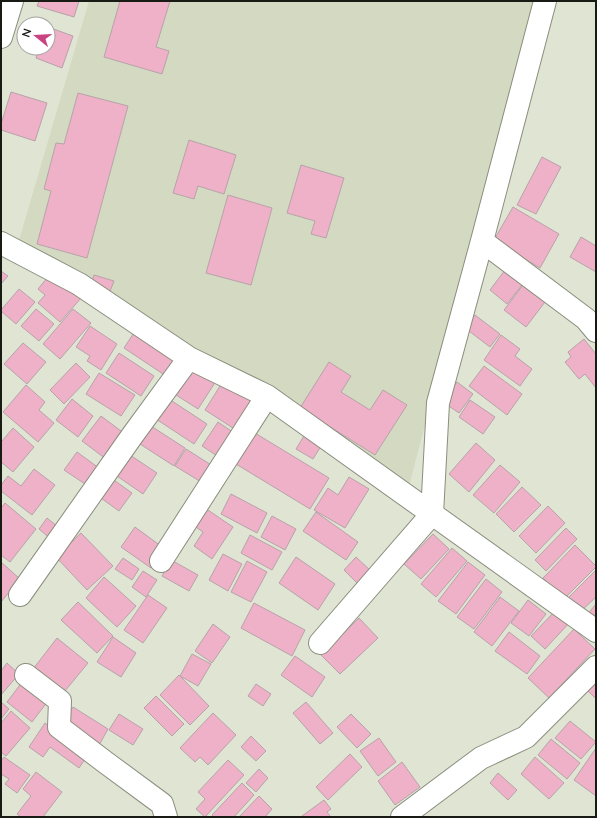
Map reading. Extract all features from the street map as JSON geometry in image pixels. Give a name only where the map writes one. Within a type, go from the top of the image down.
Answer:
[{"type":"street","points":[[1,37],[12,1]]},
{"type":"street","points":[[320,643],[432,514],[438,403],[545,1]]},
{"type":"street","points":[[482,241],[586,319],[596,331]]},
{"type":"street","points":[[1,243],[79,284],[189,358],[267,396],[596,631]]},
{"type":"street","points":[[20,595],[189,358]]},
{"type":"street","points":[[161,561],[267,396]]},
{"type":"street","points":[[402,817],[481,758],[526,737],[596,667]]},
{"type":"street","points":[[26,675],[60,702],[59,727],[162,804],[166,817]]},
{"type":"shaded area","points":[[89,1],[536,1],[408,490],[17,247]]},
{"type":"building","points":[[39,1],[79,1],[74,17],[37,6]]},
{"type":"building","points":[[120,1],[170,1],[156,47],[169,51],[162,74],[104,57]]},
{"type":"building","points":[[56,30],[73,36],[62,68],[36,58],[37,56],[56,56]]},
{"type":"building","points":[[11,92],[47,103],[35,141],[1,130],[1,124]]},
{"type":"building","points":[[78,93],[128,106],[87,258],[37,244],[51,191],[44,189],[56,143],[64,144]]},
{"type":"building","points":[[189,140],[236,155],[224,194],[198,186],[194,199],[173,193]]},
{"type":"building","points":[[542,157],[561,167],[536,214],[517,205]]},
{"type":"building","points":[[301,165],[344,178],[326,238],[311,234],[315,221],[287,213]]},
{"type":"building","points":[[228,195],[272,208],[251,285],[206,273]]},
{"type":"building","points":[[513,207],[559,234],[540,268],[494,240]]},
{"type":"building","points":[[581,237],[596,246],[596,272],[570,257]]},
{"type":"building","points":[[508,266],[526,280],[507,304],[490,290]]},
{"type":"building","points":[[1,271],[8,276],[1,284]]},
{"type":"building","points":[[52,272],[82,297],[60,322],[38,303],[45,295],[38,289]]},
{"type":"building","points":[[94,275],[114,281],[109,294],[90,288]]},
{"type":"building","points":[[526,281],[548,298],[526,327],[504,310]]},
{"type":"building","points":[[19,289],[35,302],[16,324],[1,310]]},
{"type":"building","points":[[36,309],[54,324],[39,341],[21,326]]},
{"type":"building","points":[[73,309],[91,323],[60,359],[43,344]]},
{"type":"building","points":[[475,315],[500,334],[490,347],[465,328]]},
{"type":"building","points":[[90,326],[117,344],[101,370],[87,361],[90,356],[76,347]]},
{"type":"building","points":[[137,328],[183,358],[169,378],[124,348]]},
{"type":"building","points":[[501,335],[520,349],[515,356],[532,369],[520,386],[484,360]]},
{"type":"building","points":[[584,339],[596,354],[596,388],[585,374],[579,379],[565,362],[571,357],[568,352]]},
{"type":"building","points":[[23,343],[46,362],[27,384],[4,364]]},
{"type":"building","points":[[119,353],[154,376],[141,396],[106,373]]},
{"type":"building","points":[[193,362],[218,378],[198,409],[173,393]]},
{"type":"building","points":[[329,362],[351,376],[341,392],[370,410],[383,390],[407,405],[375,455],[300,408]]},
{"type":"building","points":[[76,363],[90,377],[64,404],[50,390]]},
{"type":"building","points":[[484,366],[522,394],[507,415],[469,386]]},
{"type":"building","points":[[99,373],[135,395],[121,416],[86,394]]},
{"type":"building","points":[[225,378],[257,399],[236,430],[205,410]]},
{"type":"building","points":[[457,382],[473,394],[459,413],[443,402]]},
{"type":"building","points":[[26,385],[45,402],[39,410],[54,423],[38,442],[3,412]]},
{"type":"building","points":[[72,399],[93,416],[78,437],[56,420]]},
{"type":"building","points":[[169,399],[207,424],[194,444],[156,419]]},
{"type":"building","points":[[470,400],[495,417],[483,434],[459,417]]},
{"type":"building","points":[[101,416],[125,434],[106,459],[82,441]]},
{"type":"building","points":[[218,422],[237,435],[222,459],[202,446]]},
{"type":"building","points":[[151,426],[185,448],[174,466],[140,444]]},
{"type":"building","points":[[13,428],[34,447],[13,472],[1,462],[1,440],[2,441]]},
{"type":"building","points":[[250,430],[329,478],[310,509],[231,461]]},
{"type":"building","points":[[304,436],[321,446],[313,459],[296,449]]},
{"type":"building","points":[[476,443],[495,460],[469,492],[449,474]]},
{"type":"building","points":[[186,449],[216,468],[206,485],[175,466]]},
{"type":"building","points":[[77,452],[103,471],[91,488],[64,470]]},
{"type":"building","points":[[127,453],[157,473],[143,494],[114,474]]},
{"type":"building","points":[[500,465],[520,482],[494,513],[473,495]]},
{"type":"building","points":[[34,469],[55,485],[32,515],[1,491],[1,485],[8,476],[21,486]]},
{"type":"building","points":[[349,477],[369,489],[345,528],[314,510],[328,488],[338,495]]},
{"type":"building","points":[[111,478],[132,493],[119,511],[98,496]]},
{"type":"building","points":[[522,487],[541,505],[514,532],[496,514]]},
{"type":"building","points":[[231,494],[267,513],[257,533],[221,514]]},
{"type":"building","points":[[5,503],[36,529],[10,562],[1,555],[1,508]]},
{"type":"building","points":[[548,506],[565,523],[536,553],[519,536]]},
{"type":"building","points":[[205,508],[233,527],[212,559],[194,546],[203,532],[193,525]]},
{"type":"building","points":[[316,512],[358,542],[346,560],[303,531]]},
{"type":"building","points":[[272,516],[296,529],[285,550],[261,537]]},
{"type":"building","points":[[47,518],[62,530],[53,541],[39,529]]},
{"type":"building","points":[[135,527],[165,549],[151,568],[121,547]]},
{"type":"building","points":[[566,528],[577,539],[546,571],[535,560]]},
{"type":"building","points":[[81,533],[113,566],[87,590],[56,557]]},
{"type":"building","points":[[433,534],[449,549],[421,579],[404,564]]},
{"type":"building","points":[[250,535],[282,552],[272,570],[241,553]]},
{"type":"building","points":[[575,545],[596,567],[564,599],[543,578]]},
{"type":"building","points":[[452,548],[467,561],[436,597],[421,584]]},
{"type":"building","points":[[223,554],[242,564],[228,591],[209,580]]},
{"type":"building","points":[[296,557],[335,584],[318,610],[279,583]]},
{"type":"building","points":[[356,557],[372,572],[360,586],[344,570]]},
{"type":"building","points":[[123,558],[139,569],[132,580],[115,569]]},
{"type":"building","points":[[171,560],[198,575],[189,591],[162,576]]},
{"type":"building","points":[[247,561],[267,572],[251,602],[231,592]]},
{"type":"building","points":[[1,562],[20,579],[1,602]]},
{"type":"building","points":[[468,562],[485,575],[456,614],[438,601]]},
{"type":"building","points":[[596,570],[596,597],[579,613],[566,600]]},
{"type":"building","points":[[143,571],[157,580],[146,597],[132,587]]},
{"type":"building","points":[[104,577],[136,606],[117,627],[86,598]]},
{"type":"building","points":[[486,579],[502,592],[474,629],[457,617]]},
{"type":"building","points":[[148,595],[167,608],[143,643],[124,630]]},
{"type":"building","points":[[500,597],[519,611],[492,646],[474,632]]},
{"type":"building","points":[[528,600],[546,614],[529,636],[511,623]]},
{"type":"building","points":[[78,602],[113,636],[97,653],[61,620]]},
{"type":"building","points":[[254,603],[305,630],[292,656],[241,628]]},
{"type":"building","points":[[596,604],[596,624],[586,616]]},
{"type":"building","points":[[558,608],[571,621],[545,649],[531,636]]},
{"type":"building","points":[[359,618],[378,638],[340,674],[321,655]]},
{"type":"building","points":[[213,624],[230,637],[212,663],[195,651]]},
{"type":"building","points":[[574,629],[595,649],[549,698],[528,678]]},
{"type":"building","points":[[509,632],[540,656],[527,674],[495,651]]},
{"type":"building","points":[[113,637],[136,653],[121,677],[97,662]]},
{"type":"building","points":[[57,638],[88,663],[60,697],[30,673]]},
{"type":"building","points":[[192,654],[211,664],[198,686],[180,676]]},
{"type":"building","points":[[295,656],[325,677],[312,697],[281,675]]},
{"type":"building","points":[[7,663],[19,674],[1,695],[1,671]]},
{"type":"building","points":[[179,675],[209,706],[190,725],[160,695]]},
{"type":"building","points":[[596,675],[596,699],[584,687]]},
{"type":"building","points":[[23,681],[48,701],[32,722],[7,702]]},
{"type":"building","points":[[256,684],[271,694],[263,706],[248,696]]},
{"type":"building","points":[[156,696],[184,724],[172,736],[144,708]]},
{"type":"building","points":[[1,702],[9,709],[1,719]]},
{"type":"building","points":[[306,702],[333,733],[320,744],[293,713]]},
{"type":"building","points":[[73,707],[108,729],[98,747],[62,725]]},
{"type":"building","points":[[11,711],[30,728],[6,756],[1,752],[1,723]]},
{"type":"building","points":[[213,713],[236,735],[208,765],[200,757],[195,762],[180,748]]},
{"type":"building","points":[[119,714],[143,729],[133,745],[109,730]]},
{"type":"building","points":[[351,714],[371,734],[357,748],[337,727]]},
{"type":"building","points":[[570,721],[596,742],[581,759],[555,738]]},
{"type":"building","points":[[45,723],[88,755],[79,768],[50,747],[43,757],[29,747]]},
{"type":"building","points":[[251,736],[266,751],[256,761],[241,747]]},
{"type":"building","points":[[379,738],[396,762],[378,776],[360,751]]},
{"type":"building","points":[[551,739],[580,763],[567,779],[538,755]]},
{"type":"building","points":[[596,748],[596,796],[574,780]]},
{"type":"building","points":[[350,754],[362,767],[328,800],[316,787]]},
{"type":"building","points":[[4,757],[30,775],[17,793],[5,784],[9,779],[1,774],[1,761]]},
{"type":"building","points":[[535,757],[564,783],[549,799],[521,774]]},
{"type":"building","points":[[228,760],[244,775],[205,817],[196,809],[205,799],[198,792]]},
{"type":"building","points":[[402,762],[420,787],[395,805],[378,781]]},
{"type":"building","points":[[259,769],[268,778],[256,792],[246,783]]},
{"type":"building","points":[[36,772],[62,792],[43,817],[21,817],[17,814],[31,796],[23,789]]},
{"type":"building","points":[[498,773],[517,790],[508,800],[490,783]]},
{"type":"building","points":[[242,783],[254,795],[234,817],[214,817],[212,815]]},
{"type":"building","points":[[259,796],[272,809],[265,817],[239,817]]},
{"type":"building","points":[[324,800],[331,809],[327,812],[331,817],[302,816]]}]
